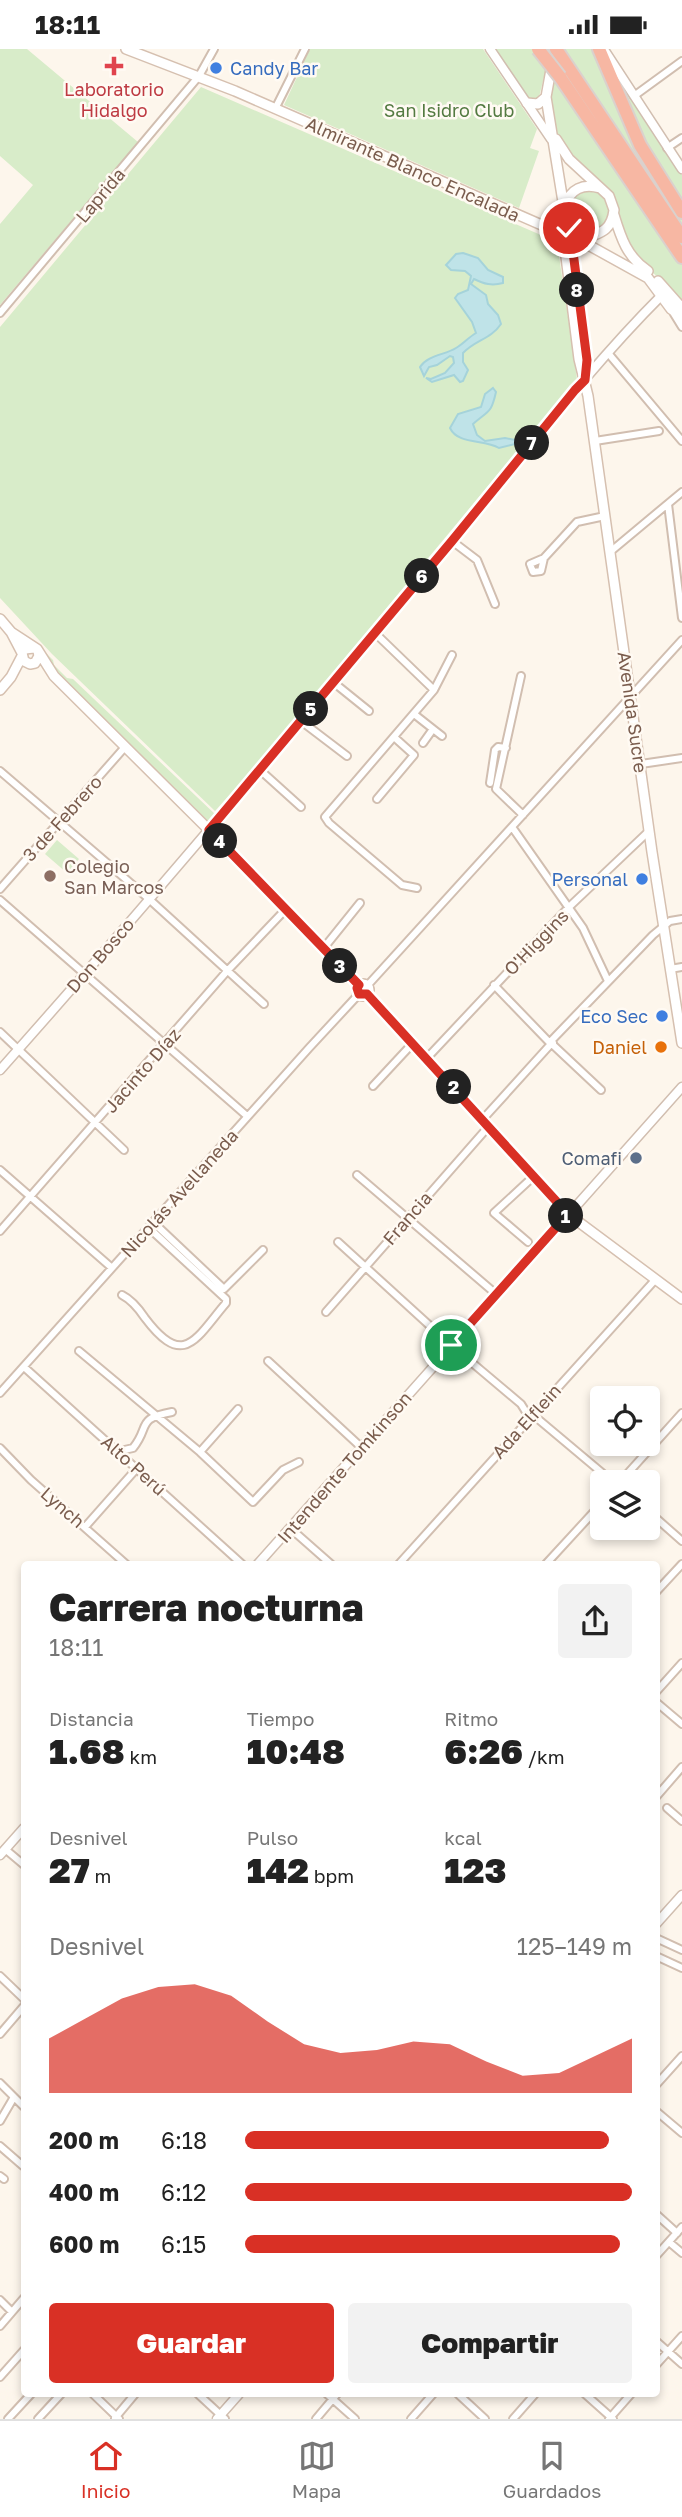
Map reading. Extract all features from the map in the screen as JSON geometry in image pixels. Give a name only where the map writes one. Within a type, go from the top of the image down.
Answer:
[{"type":"highway","points":[[538,49],[563,71],[682,236]]},
{"type":"highway","points":[[556,49],[563,71],[682,257]]},
{"type":"highway","points":[[601,49],[640,145],[682,212]]},
{"type":"main road","name":"Almirante Blanco Encalada","points":[[126,49],[199,76],[565,236],[579,239],[641,272],[653,283],[671,309],[682,317]]},
{"type":"main road","points":[[556,49],[548,75],[546,97],[564,213],[569,228],[579,239],[594,237],[606,230],[614,215]]},
{"type":"main road","points":[[527,103],[538,104],[546,97]]},
{"type":"main road","points":[[551,124],[560,147],[569,159],[603,190],[612,202],[622,242],[629,254],[654,276],[682,308]]},
{"type":"main road","points":[[564,213],[567,199],[578,188],[592,186],[603,190]]},
{"type":"main road","name":"Avenida Sucre","points":[[564,213],[579,359],[595,441],[649,831],[682,1044]]},
{"type":"main road","name":"Avenida Sucre","points":[[579,239],[573,252],[587,360],[585,380]]},
{"type":"main road","points":[[0,619],[11,632],[36,650],[52,674],[209,830],[363,990],[568,1214],[682,1299]]},
{"type":"main road","points":[[11,632],[24,661],[52,674]]},
{"type":"main road","points":[[0,690],[27,647],[36,650]]},
{"type":"main road","points":[[10,677],[38,659],[36,650]]},
{"type":"street","name":"Laprida","points":[[0,313],[199,76],[214,49]]},
{"type":"street","points":[[275,109],[304,49]]},
{"type":"street","points":[[490,49],[544,126],[553,144]]},
{"type":"street","points":[[601,49],[682,169]]},
{"type":"street","points":[[634,96],[682,61]]},
{"type":"street","points":[[667,148],[682,138]]},
{"type":"street","name":"Don Bosco","points":[[0,1070],[260,770],[575,390],[661,296]]},
{"type":"street","points":[[671,309],[682,327]]},
{"type":"street","points":[[608,353],[682,441]]},
{"type":"street","points":[[595,441],[659,431]]},
{"type":"street","points":[[610,552],[682,492]]},
{"type":"street","points":[[668,504],[682,618]]},
{"type":"street","points":[[544,558],[578,522],[605,516]]},
{"type":"street","points":[[452,541],[477,560],[495,604]]},
{"type":"street","points":[[374,632],[434,690]]},
{"type":"street","name":"Nicolás Avellaneda","points":[[0,1393],[247,1116],[682,640]]},
{"type":"street","points":[[417,888],[402,885],[325,819],[434,690],[452,655]]},
{"type":"street","points":[[521,676],[496,789],[523,815]]},
{"type":"street","points":[[333,683],[369,711]]},
{"type":"street","points":[[414,714],[442,736]]},
{"type":"street","points":[[301,721],[346,756]]},
{"type":"street","points":[[423,743],[433,729]]},
{"type":"street","points":[[377,799],[414,755],[394,737]]},
{"type":"street","name":"3 de Febrero","points":[[0,889],[125,747]]},
{"type":"street","points":[[490,783],[495,750],[498,747],[506,748]]},
{"type":"street","points":[[640,764],[682,758]]},
{"type":"street","points":[[260,770],[301,807]]},
{"type":"street","points":[[0,771],[149,899],[264,1004]]},
{"type":"street","points":[[513,827],[583,928],[608,981]]},
{"type":"street","name":"O'Higgins","points":[[427,1058],[568,908],[649,831]]},
{"type":"street","points":[[0,899],[247,1116]]},
{"type":"street","points":[[323,949],[360,903]]},
{"type":"street","name":"Jacinto Díaz","points":[[0,1231],[228,970],[285,910]]},
{"type":"street","name":"Francia","points":[[326,1312],[551,1043],[663,926],[670,921],[682,919]]},
{"type":"street","points":[[670,969],[682,967]]},
{"type":"street","points":[[494,985],[601,1090]]},
{"type":"street","points":[[0,1032],[124,1150]]},
{"type":"street","points":[[373,1086],[413,1043]]},
{"type":"street","name":"Intendente Tomkinson","points":[[261,1561],[682,1087]]},
{"type":"street","points":[[0,1170],[112,1268]]},
{"type":"street","points":[[357,1175],[496,1294]]},
{"type":"street","points":[[527,1242],[494,1213],[534,1175]]},
{"type":"street","points":[[151,1225],[225,1289],[262,1250]]},
{"type":"street","points":[[122,1295],[137,1307],[165,1340],[180,1346],[188,1345],[198,1336],[226,1303],[226,1299],[151,1225]]},
{"type":"street","points":[[338,1242],[527,1412],[599,1470]]},
{"type":"street","name":"Ada Elflein","points":[[402,1561],[655,1280]]},
{"type":"street","points":[[79,1351],[200,1452],[253,1502],[283,1470],[299,1462]]},
{"type":"street","points":[[268,1361],[361,1447]]},
{"type":"street","name":"Alto Perú","points":[[23,1367],[138,1467],[239,1561]]},
{"type":"street","points":[[200,1452],[237,1409]]},
{"type":"street","points":[[118,1451],[133,1448],[144,1423],[157,1415],[172,1412]]},
{"type":"street","points":[[631,1470],[682,1413]]},
{"type":"street","name":"Lynch","points":[[0,1448],[31,1480],[123,1561]]},
{"type":"street","points":[[85,1527],[138,1467]]},
{"type":"street","points":[[549,1561],[590,1516]]},
{"type":"street","points":[[660,1522],[682,1541]]},
{"type":"street","points":[[290,1528],[327,1561]]},
{"type":"street","points":[[660,1589],[682,1564]]},
{"type":"street","points":[[660,1688],[682,1663]]},
{"type":"street","points":[[660,1705],[682,1724]]},
{"type":"street","points":[[660,1792],[682,1767]]},
{"type":"street","points":[[667,1808],[682,1821]]},
{"type":"street","points":[[21,1831],[3,1852],[21,1863]]},
{"type":"street","points":[[660,1920],[682,1895]]},
{"type":"street","points":[[660,1940],[682,1950]]},
{"type":"street","points":[[660,1958],[682,1968]]},
{"type":"street","points":[[0,1976],[21,1995]]},
{"type":"street","points":[[0,2034],[21,2010]]},
{"type":"street","points":[[660,2081],[682,2056]]},
{"type":"street","points":[[0,2083],[21,2104]]},
{"type":"street","points":[[0,2121],[14,2097]]},
{"type":"street","points":[[660,2114],[682,2133]]},
{"type":"street","points":[[0,2146],[21,2164]]},
{"type":"street","points":[[660,2217],[679,2230],[660,2252]]},
{"type":"street","points":[[669,2242],[682,2253]]},
{"type":"street","points":[[0,2300],[12,2312]]},
{"type":"street","points":[[0,2326],[21,2302]]},
{"type":"street","points":[[660,2360],[682,2336]]},
{"type":"street","points":[[660,2344],[682,2364]]},
{"type":"street","points":[[0,2377],[21,2353]]},
{"type":"street","points":[[8,2419],[28,2397]]},
{"type":"street","points":[[38,2419],[58,2397]]},
{"type":"street","points":[[96,2397],[116,2418],[133,2397]]},
{"type":"street","points":[[201,2397],[221,2418],[237,2397]]},
{"type":"street","points":[[316,2419],[332,2397]]},
{"type":"street","points":[[334,2397],[355,2419]]},
{"type":"street","points":[[411,2419],[430,2397]]},
{"type":"street","points":[[461,2397],[485,2419]]},
{"type":"street","points":[[513,2419],[532,2397]]},
{"type":"street","points":[[588,2397],[610,2418],[628,2397]]},
{"type":"green space","points":[[0,49],[27,49],[138,142],[0,305],[0,224],[33,185],[0,156]]},
{"type":"green space","name":"San Isidro Club","points":[[310,49],[483,49],[537,129],[530,148],[539,151],[519,208],[284,105]]},
{"type":"green space","points":[[493,49],[551,49],[539,97],[535,100],[526,98]]},
{"type":"green space","points":[[557,49],[594,49],[682,216],[682,306],[658,277],[638,261],[627,242],[611,195],[567,153],[558,137],[549,95],[549,78]]},
{"type":"green space","points":[[614,71],[682,175],[682,207],[655,168]]},
{"type":"green space","points":[[201,87],[557,242],[577,379],[215,811],[52,654],[0,598],[0,327]]},
{"type":"green space","points":[[589,189],[604,196],[611,211],[604,226],[589,233],[574,226],[567,211],[574,196]]},
{"type":"green space","points":[[42,649],[67,678],[73,679],[217,816],[207,820],[55,670]]},
{"type":"green space","points":[[57,840],[79,859],[67,873],[45,854]]},
{"type":"water","points":[[463,253],[478,258],[488,270],[503,277],[503,283],[499,284],[488,284],[474,279],[471,284],[486,295],[488,304],[498,315],[501,324],[493,333],[463,353],[463,362],[468,370],[463,381],[460,382],[454,375],[432,382],[426,378],[431,379],[445,373],[454,363],[453,357],[429,367],[424,376],[420,367],[423,363],[456,348],[476,333],[472,322],[455,298],[468,290],[471,276],[465,271],[451,270],[446,265],[456,254]]},
{"type":"water","points":[[493,388],[496,392],[491,408],[473,424],[477,435],[485,441],[505,438],[515,440],[515,444],[499,448],[459,437],[450,428],[458,414],[481,407],[485,394]]},
{"type":"place","name":"Laboratorio Hidalgo","points":[[114,66]]},
{"type":"place","name":"Candy Bar","points":[[216,68]]},
{"type":"place","name":"Colegio San Marcos","points":[[50,876]]},
{"type":"place","name":"Personal","points":[[642,879]]},
{"type":"place","name":"Eco Sec","points":[[662,1016]]},
{"type":"place","name":"Daniel","points":[[661,1047]]},
{"type":"place","name":"Comafi","points":[[636,1158]]},
{"type":"route","points":[[451,1345],[568,1214],[423,1053],[367,994],[359,994],[359,985],[209,830],[585,380],[587,360],[573,252],[580,240],[569,228]]}]
